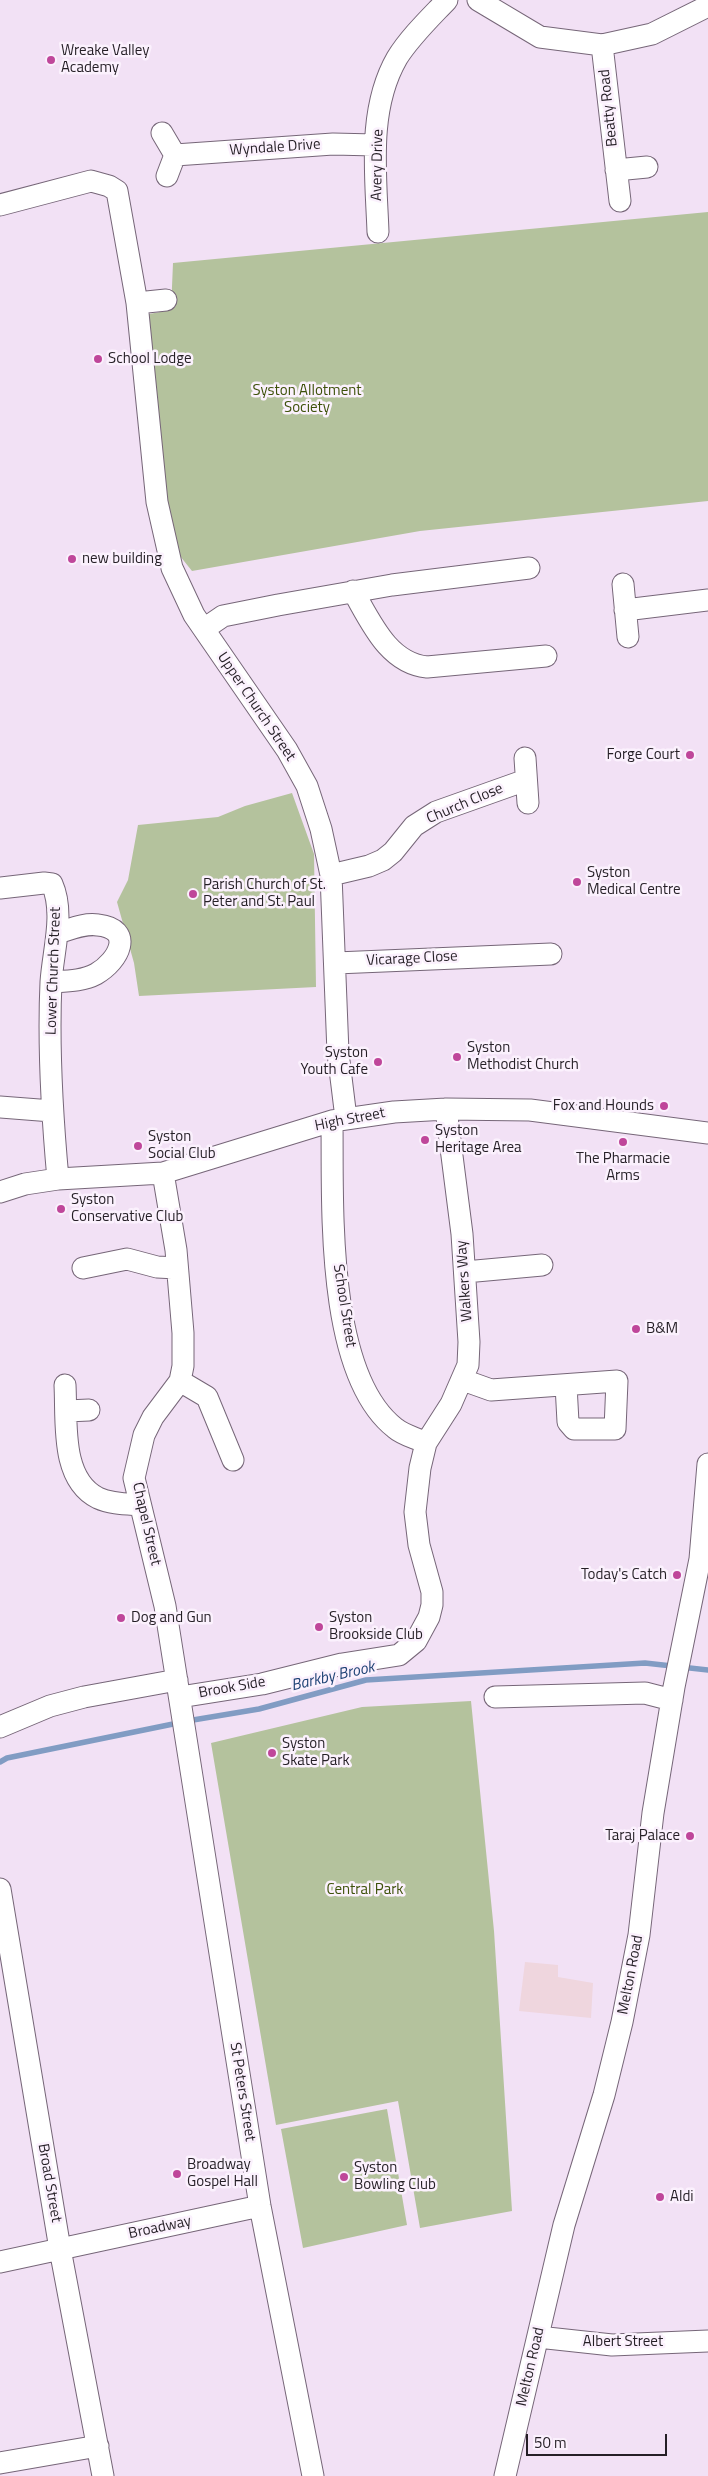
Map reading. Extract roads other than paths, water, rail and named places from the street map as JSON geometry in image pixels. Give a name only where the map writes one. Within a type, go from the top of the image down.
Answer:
[{"type":"street","name":"Avery Drive","points":[[378,232],[375,145],[382,93],[397,58],[447,0]]},
{"type":"street","points":[[478,0],[540,37],[602,45],[652,34],[708,6]]},
{"type":"street","name":"Beatty Road","points":[[602,45],[620,200]]},
{"type":"street","points":[[162,133],[175,154],[167,176]]},
{"type":"street","name":"Wyndale Drive","points":[[175,154],[333,144],[375,145]]},
{"type":"street","points":[[616,170],[647,167]]},
{"type":"street","name":"Upper Church Street","points":[[0,205],[91,181],[109,186],[117,191],[136,303],[148,430],[157,502],[166,545],[182,591],[204,629],[287,750],[307,786],[321,829],[331,875],[336,963],[339,1119]]},
{"type":"street","points":[[136,303],[166,300]]},
{"type":"street","points":[[204,629],[223,616],[353,591],[529,568]]},
{"type":"street","points":[[623,584],[628,637]]},
{"type":"street","points":[[353,591],[386,646],[415,666],[427,667],[546,656]]},
{"type":"street","points":[[625,610],[708,600]]},
{"type":"street","name":"Church Close","points":[[525,758],[528,803]]},
{"type":"street","name":"Church Close","points":[[331,875],[369,866],[383,860],[393,852],[414,826],[436,812],[526,780]]},
{"type":"street","name":"Lower Church Street","points":[[0,888],[44,883],[52,884],[57,894],[57,933],[51,982],[52,1111],[58,1179]]},
{"type":"street","points":[[51,982],[84,979],[98,973],[118,955],[121,944],[118,934],[112,928],[99,925],[87,924],[57,933]]},
{"type":"street","name":"Vicarage Close","points":[[336,963],[488,955],[551,954]]},
{"type":"street","points":[[0,1107],[52,1111]]},
{"type":"street","name":"High Street","points":[[0,1192],[24,1184],[58,1179],[163,1173],[339,1119],[394,1112],[446,1108],[530,1110],[708,1133]]},
{"type":"street","name":"Walkers Way","points":[[426,1442],[451,1404],[468,1365],[469,1342],[462,1234],[446,1108]]},
{"type":"street","name":"School Street","points":[[339,1119],[333,1212],[340,1300],[348,1343],[361,1384],[377,1409],[396,1429],[426,1442]]},
{"type":"street","name":"Chapel Street","points":[[163,1173],[177,1268],[184,1333],[183,1366],[180,1381],[153,1417],[144,1435],[134,1478],[165,1606],[179,1694]]},
{"type":"street","points":[[83,1268],[127,1259],[157,1267],[177,1268]]},
{"type":"street","points":[[465,1272],[542,1265]]},
{"type":"street","points":[[463,1380],[491,1390],[566,1385]]},
{"type":"street","points":[[180,1381],[207,1397],[233,1460]]},
{"type":"street","points":[[65,1385],[67,1411],[60,1454],[84,1488],[107,1501],[140,1505]]},
{"type":"street","points":[[67,1411],[89,1410]]},
{"type":"street","name":"Brook Side","points":[[0,1727],[50,1706],[75,1699],[179,1694],[262,1684],[342,1664],[399,1655],[416,1641],[429,1617],[432,1605],[432,1592],[419,1545],[415,1512],[420,1468],[426,1442]]},
{"type":"street","name":"Melton Road","points":[[505,2476],[564,2225],[604,2095],[622,2022],[639,1935],[653,1813],[673,1693],[700,1559],[708,1464]]},
{"type":"street","points":[[495,1697],[673,1693]]},
{"type":"street","name":"St Peters Street","points":[[179,1694],[260,2206],[313,2476]]},
{"type":"street","name":"Broad Street","points":[[0,1889],[7,1980],[103,2476]]},
{"type":"street","name":"Broadway","points":[[0,2262],[260,2206]]},
{"type":"street","name":"Albert Street","points":[[538,2337],[580,2343],[620,2345],[708,2340]]},
{"type":"street","points":[[0,2462],[98,2446]]},
{"type":"waterway","name":"Barkby Brook","points":[[187,1721],[259,1709],[366,1680],[645,1663],[708,1670]]},
{"type":"waterway","name":"Barkby Brook","points":[[0,1762],[7,1758],[178,1723]]},
{"type":"place","name":"Wreake Valley Academy","points":[[51,60]]},
{"type":"place","name":"School Lodge","points":[[98,359]]},
{"type":"place","name":"new building","points":[[72,559]]},
{"type":"place","name":"Forge Court","points":[[690,755]]},
{"type":"place","name":"Syston Medical Centre","points":[[577,882]]},
{"type":"place","name":"Parish Church of St. Peter and St. Paul","points":[[193,894]]},
{"type":"place","name":"Syston Methodist Church","points":[[457,1057]]},
{"type":"place","name":"Syston Youth Cafe","points":[[378,1062]]},
{"type":"place","name":"Fox and Hounds","points":[[664,1106]]},
{"type":"place","name":"Syston Heritage Area","points":[[425,1140]]},
{"type":"place","name":"The Pharmacie Arms","points":[[623,1142]]},
{"type":"place","name":"Syston Social Club","points":[[138,1146]]},
{"type":"place","name":"Syston Conservative Club","points":[[61,1209]]},
{"type":"place","name":"B&M","points":[[636,1329]]},
{"type":"place","name":"Today's Catch","points":[[677,1575]]},
{"type":"place","name":"Dog and Gun","points":[[121,1618]]},
{"type":"place","name":"Syston Brookside Club","points":[[319,1627]]},
{"type":"place","name":"Syston Skate Park","points":[[272,1753]]},
{"type":"place","name":"Taraj Palace","points":[[690,1836]]},
{"type":"place","name":"Broadway Gospel Hall","points":[[177,2174]]},
{"type":"place","name":"Syston Bowling Club","points":[[344,2177]]},
{"type":"place","name":"Aldi","points":[[660,2197]]},
{"type":"park label","name":"Syston Allotment Society","points":[[307,400]]},
{"type":"park label","name":"Central Park","points":[[365,1890]]}]
